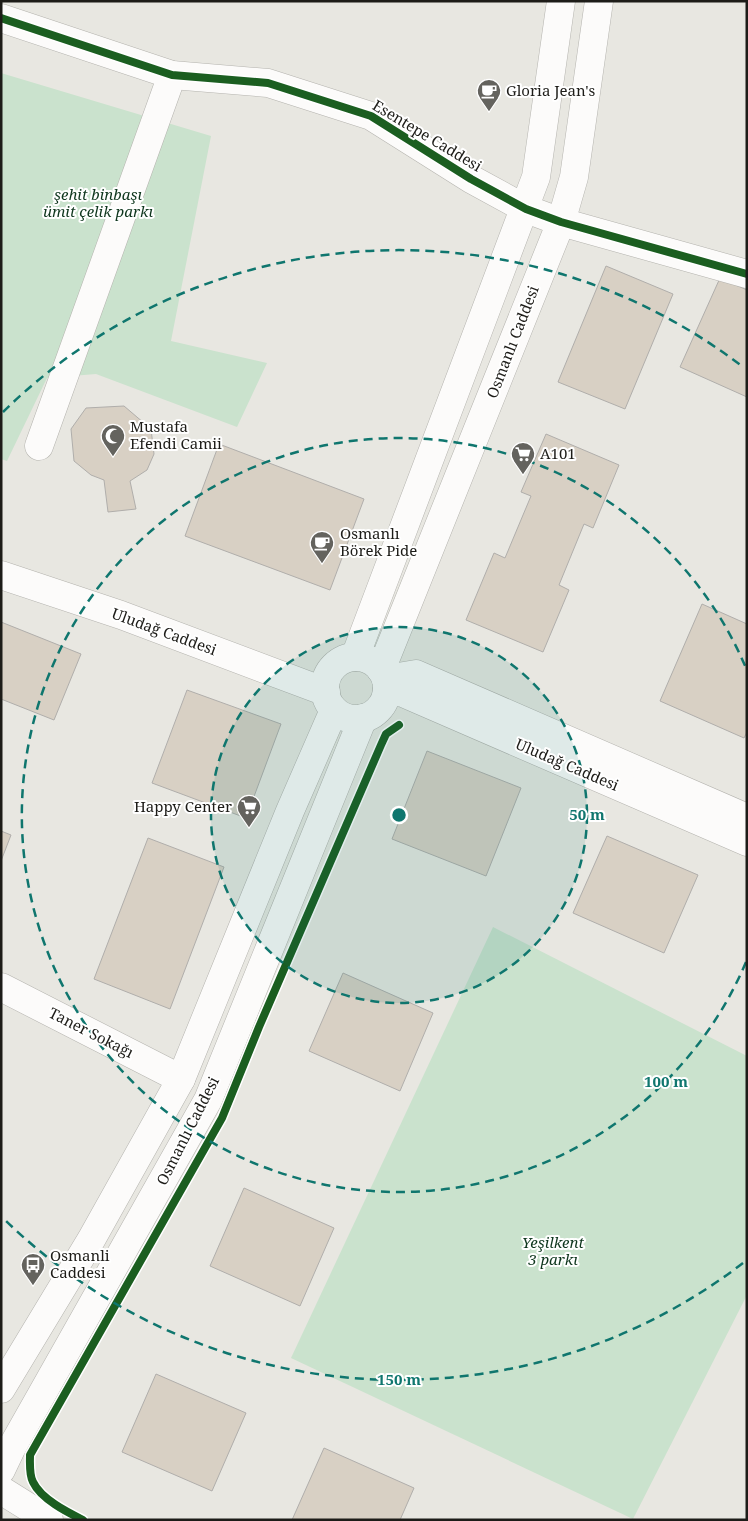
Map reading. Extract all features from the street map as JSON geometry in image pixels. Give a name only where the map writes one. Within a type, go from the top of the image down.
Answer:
[{"type":"main road","points":[[355,657],[526,209],[536,177],[562,1]]},
{"type":"main road","name":"Osmanlı Caddesi","points":[[385,680],[561,222],[574,177],[599,1]]},
{"type":"main road","name":"Esentepe Caddesi","points":[[1,18],[172,75],[268,82],[371,116],[471,179],[526,209],[561,222],[747,274]]},
{"type":"main road","points":[[39,446],[172,75]]},
{"type":"main road","name":"Uludağ Caddesi","points":[[1,575],[121,615],[330,701]]},
{"type":"main road","points":[[355,657],[374,663],[385,680],[380,708],[363,718],[352,719],[330,701],[326,682],[336,664],[345,659],[355,657]]},
{"type":"main road","points":[[385,680],[416,674],[747,818]]},
{"type":"main road","name":"Uludağ Caddesi","points":[[385,680],[403,693],[747,842]]},
{"type":"main road","name":"Osmanlı Caddesi","points":[[1,1389],[91,1240],[181,1079],[290,811],[330,701]]},
{"type":"main road","name":"Osmanlı Caddesi","points":[[1,1470],[12,1447],[208,1100],[363,718]]},
{"type":"main road","name":"Taner Sokağı","points":[[1,986],[181,1079]]},
{"type":"main road","points":[[1,1490],[49,1520]]},
{"type":"green space","name":"şehit binbaşı ümit çelik parkı","points":[[1,73],[211,136],[171,341],[267,363],[237,427],[96,374],[47,378],[7,461],[1,459]]},
{"type":"green space","name":"Yeşilkent 3 parkı","points":[[493,927],[747,1056],[747,1295],[633,1519],[291,1358]]},
{"type":"building","points":[[606,266],[673,294],[625,409],[558,382]]},
{"type":"building","points":[[720,278],[747,290],[747,397],[680,367]]},
{"type":"building","name":"Mustafa Efendi Camii","points":[[124,406],[151,429],[154,454],[147,470],[130,481],[136,509],[108,512],[104,480],[91,475],[74,461],[71,429],[86,408]]},
{"type":"building","points":[[546,434],[619,465],[593,528],[584,524],[559,585],[569,590],[543,652],[466,620],[494,553],[505,558],[531,496],[521,492]]},
{"type":"building","points":[[219,444],[364,499],[330,590],[185,536]]},
{"type":"building","points":[[702,604],[747,624],[747,732],[744,738],[660,701]]},
{"type":"building","points":[[1,622],[81,654],[54,720],[1,699]]},
{"type":"building","points":[[187,690],[281,724],[246,818],[152,783]]},
{"type":"building","points":[[427,751],[521,788],[486,876],[392,839]]},
{"type":"building","points":[[1,831],[11,835],[1,861]]},
{"type":"building","points":[[607,836],[698,875],[664,953],[573,913]]},
{"type":"building","points":[[148,838],[224,867],[170,1009],[94,979]]},
{"type":"building","points":[[343,973],[433,1013],[400,1091],[309,1051]]},
{"type":"building","points":[[244,1188],[334,1228],[300,1306],[210,1266]]},
{"type":"building","points":[[156,1374],[246,1413],[212,1491],[122,1452]]},
{"type":"building","points":[[324,1448],[414,1488],[400,1520],[292,1520]]},
{"type":"cycle path","points":[[1,18],[172,75],[268,83],[371,116],[471,179],[526,209],[561,222],[747,274]]},
{"type":"cycle path","points":[[83,1520],[55,1504],[37,1488],[31,1476],[30,1455],[222,1118],[259,1027],[381,745],[386,734],[399,725]]},
{"type":"place","name":"Gloria Jean's","points":[[489,112]]},
{"type":"place","name":"Mustafa Efendi Camii","points":[[113,457]]},
{"type":"place","name":"A101","points":[[523,475]]},
{"type":"place","name":"Osmanlı Börek Pide","points":[[322,564]]},
{"type":"place","name":"Happy Center","points":[[249,828]]},
{"type":"place","name":"Osmanli Caddesi","points":[[33,1286]]}]
